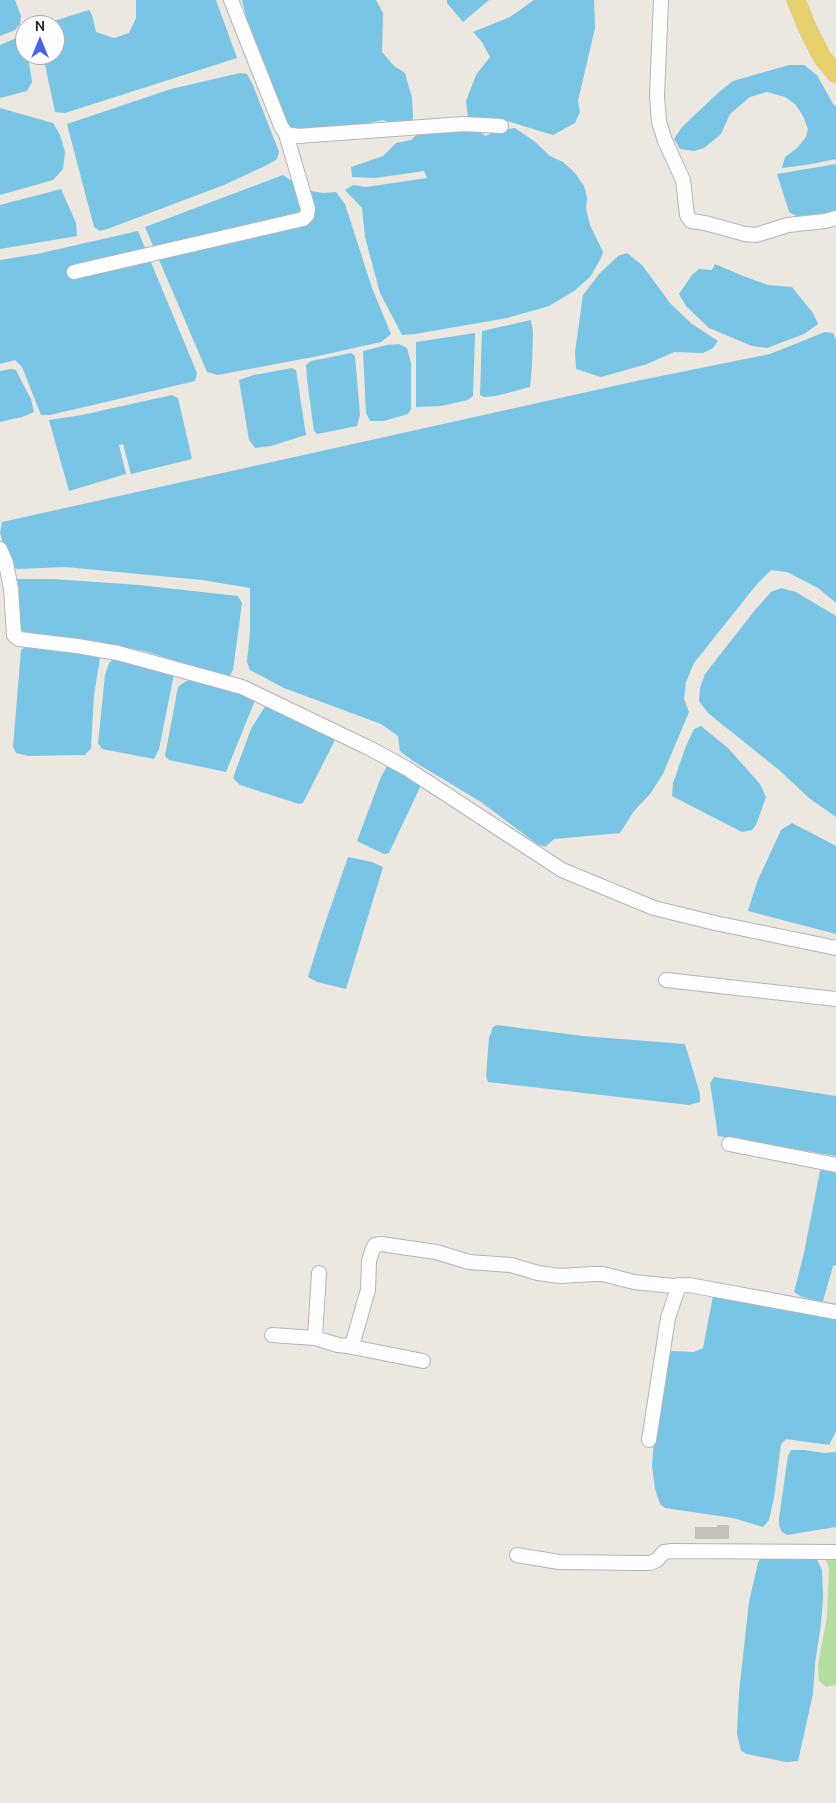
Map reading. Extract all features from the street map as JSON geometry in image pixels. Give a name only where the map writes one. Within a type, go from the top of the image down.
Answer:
[{"type":"main road","points":[[796,0],[822,57],[836,74]]},
{"type":"street","points":[[74,272],[303,219],[307,214],[308,209],[286,134],[231,0]]},
{"type":"street","points":[[661,0],[656,96],[659,122],[665,141],[683,180],[687,216],[691,222],[705,223],[745,234],[756,235],[788,225],[836,218]]},
{"type":"street","points":[[286,134],[298,136],[464,124],[501,126]]},
{"type":"street","points":[[0,549],[6,563],[11,589],[14,635],[19,639],[118,653],[242,687],[369,748],[406,768],[562,870],[654,908],[836,948]]},
{"type":"street","points":[[666,980],[836,999]]},
{"type":"street","points":[[730,1144],[836,1166]]},
{"type":"street","points":[[347,1346],[353,1342],[366,1304],[369,1260],[375,1245],[381,1244],[436,1252],[469,1262],[511,1265],[538,1273],[560,1276],[603,1274],[634,1282],[703,1287],[836,1312]]},
{"type":"street","points":[[315,1338],[319,1273]]},
{"type":"street","points":[[649,1440],[668,1318],[679,1285]]},
{"type":"street","points":[[272,1335],[315,1338],[338,1345],[423,1361]]},
{"type":"street","points":[[517,1556],[568,1562],[650,1563],[664,1552],[672,1551],[836,1552]]},
{"type":"green space","points":[[836,1548],[836,1685],[826,1687],[819,1681],[818,1665],[827,1616],[829,1568],[823,1551]]},
{"type":"water","points":[[0,0],[15,0],[21,15],[15,15],[15,30],[0,36]]},
{"type":"water","points":[[136,0],[216,0],[237,58],[65,113],[55,112],[45,65],[65,65],[65,18],[89,10],[96,32],[114,38],[129,33],[136,18]]},
{"type":"water","points":[[242,0],[376,0],[383,13],[382,52],[394,66],[405,73],[412,98],[413,118],[411,125],[403,127],[383,120],[360,125],[291,129],[279,109],[249,29]]},
{"type":"water","points":[[447,0],[489,0],[463,22],[447,3]]},
{"type":"water","points":[[534,0],[594,0],[595,28],[578,101],[580,112],[575,123],[553,135],[507,121],[468,118],[466,101],[476,75],[490,57],[482,42],[473,32],[510,17]]},
{"type":"water","points":[[15,39],[15,65],[29,65],[32,82],[27,91],[0,98],[0,45]]},
{"type":"water","points":[[789,65],[804,65],[817,75],[833,104],[836,106],[836,159],[782,168],[785,157],[797,148],[806,137],[808,129],[796,105],[785,97],[767,92],[750,97],[730,114],[721,134],[704,148],[694,151],[680,149],[674,139],[682,127],[733,81]]},
{"type":"water","points":[[240,73],[247,74],[253,85],[279,152],[277,159],[224,185],[110,228],[100,231],[94,227],[67,124],[171,89]]},
{"type":"water","points":[[0,108],[53,123],[60,135],[65,152],[63,169],[53,180],[0,195]]},
{"type":"water","points":[[469,127],[486,136],[497,130],[515,128],[534,141],[550,156],[563,162],[575,173],[584,186],[587,197],[586,209],[590,225],[603,252],[590,277],[574,291],[549,306],[507,318],[402,335],[380,293],[365,237],[362,208],[345,190],[353,185],[366,187],[427,178],[424,171],[375,178],[352,177],[351,167],[383,156],[396,143],[411,140],[422,130]]},
{"type":"water","points":[[836,164],[836,213],[832,215],[796,216],[789,212],[777,174]]},
{"type":"water","points":[[283,175],[305,190],[323,193],[336,192],[345,204],[372,288],[391,334],[381,342],[318,356],[218,375],[207,372],[145,227]]},
{"type":"water","points":[[61,189],[76,223],[77,236],[0,249],[0,205]]},
{"type":"water","points":[[138,231],[197,373],[195,381],[50,415],[41,415],[22,367],[15,360],[0,364],[0,260],[37,254]]},
{"type":"water","points":[[627,253],[642,265],[670,303],[692,324],[718,341],[713,348],[703,353],[674,352],[647,364],[601,377],[576,369],[575,352],[583,295],[600,273],[618,256]]},
{"type":"water","points":[[715,264],[768,285],[792,287],[813,313],[818,324],[804,334],[767,348],[752,346],[709,328],[686,306],[679,294],[692,275],[699,269],[712,270]]},
{"type":"water","points":[[531,320],[533,332],[530,387],[496,396],[484,397],[480,395],[482,331]]},
{"type":"water","points":[[825,332],[833,333],[836,340],[836,603],[818,588],[787,572],[771,570],[757,584],[694,663],[686,682],[684,699],[689,712],[663,774],[650,794],[634,811],[620,833],[554,839],[545,847],[537,844],[481,802],[413,761],[400,751],[398,736],[381,724],[284,688],[250,670],[247,662],[250,632],[250,588],[202,580],[65,567],[18,569],[10,567],[0,533],[2,522],[641,380],[770,354]]},
{"type":"water","points":[[475,333],[473,396],[468,400],[441,406],[416,407],[416,342]]},
{"type":"water","points":[[399,344],[407,348],[411,363],[411,409],[408,414],[384,421],[370,421],[366,413],[363,351]]},
{"type":"water","points":[[351,353],[355,356],[360,415],[357,426],[317,434],[314,431],[306,365],[311,361]]},
{"type":"water","points":[[292,368],[296,370],[306,435],[271,446],[255,448],[249,440],[239,380],[254,375]]},
{"type":"water","points":[[16,370],[31,399],[34,412],[0,422],[0,371]]},
{"type":"water","points":[[172,395],[178,398],[192,459],[131,474],[123,444],[119,445],[126,474],[69,491],[49,420],[82,415]]},
{"type":"water","points":[[17,579],[53,579],[139,585],[238,596],[242,603],[233,670],[229,677],[144,651],[77,638],[37,636],[25,633],[18,626]]},
{"type":"water","points":[[781,588],[796,592],[836,616],[836,817],[809,798],[779,770],[708,713],[699,701],[700,688],[705,674],[755,610],[771,592]]},
{"type":"water","points":[[29,644],[94,653],[100,658],[94,695],[91,748],[85,755],[28,756],[16,753],[13,747],[21,650]]},
{"type":"water","points":[[113,659],[152,666],[174,674],[159,749],[154,759],[102,749],[98,743],[105,675],[109,663]]},
{"type":"water","points":[[197,679],[256,698],[226,772],[169,760],[165,756],[178,687],[186,681]]},
{"type":"water","points":[[269,706],[334,736],[334,742],[303,803],[299,804],[240,785],[233,778],[251,729],[264,708]]},
{"type":"water","points":[[701,726],[728,748],[760,784],[766,797],[756,825],[752,830],[742,832],[672,796],[673,783],[686,746],[694,729]]},
{"type":"water","points":[[387,766],[422,783],[389,853],[384,854],[357,841]]},
{"type":"water","points":[[792,823],[836,846],[836,934],[748,911],[757,882],[781,830]]},
{"type":"water","points":[[348,857],[372,862],[383,867],[346,989],[317,982],[308,977]]},
{"type":"water","points":[[497,1025],[583,1036],[685,1044],[700,1094],[700,1102],[689,1105],[488,1082],[486,1076],[489,1038],[493,1027]]},
{"type":"water","points":[[714,1077],[836,1096],[836,1156],[718,1136],[710,1083]]},
{"type":"water","points":[[825,1169],[836,1173],[836,1265],[833,1266],[823,1301],[819,1302],[794,1292],[804,1253],[820,1171]]},
{"type":"water","points":[[713,1296],[836,1313],[836,1431],[829,1445],[786,1439],[781,1444],[774,1498],[769,1520],[763,1527],[733,1518],[665,1508],[660,1504],[655,1489],[652,1466],[654,1439],[668,1360],[671,1351],[694,1352],[703,1348]]},
{"type":"water","points":[[791,1450],[836,1452],[836,1527],[787,1535],[782,1532],[779,1526],[779,1518],[788,1456]]},
{"type":"water","points":[[762,1555],[815,1555],[822,1570],[823,1598],[813,1694],[798,1761],[786,1762],[747,1754],[741,1751],[737,1734],[739,1692],[749,1602],[758,1563]]},
{"type":"building","points":[[717,1525],[729,1525],[729,1539],[695,1539],[695,1527],[717,1527]]}]
